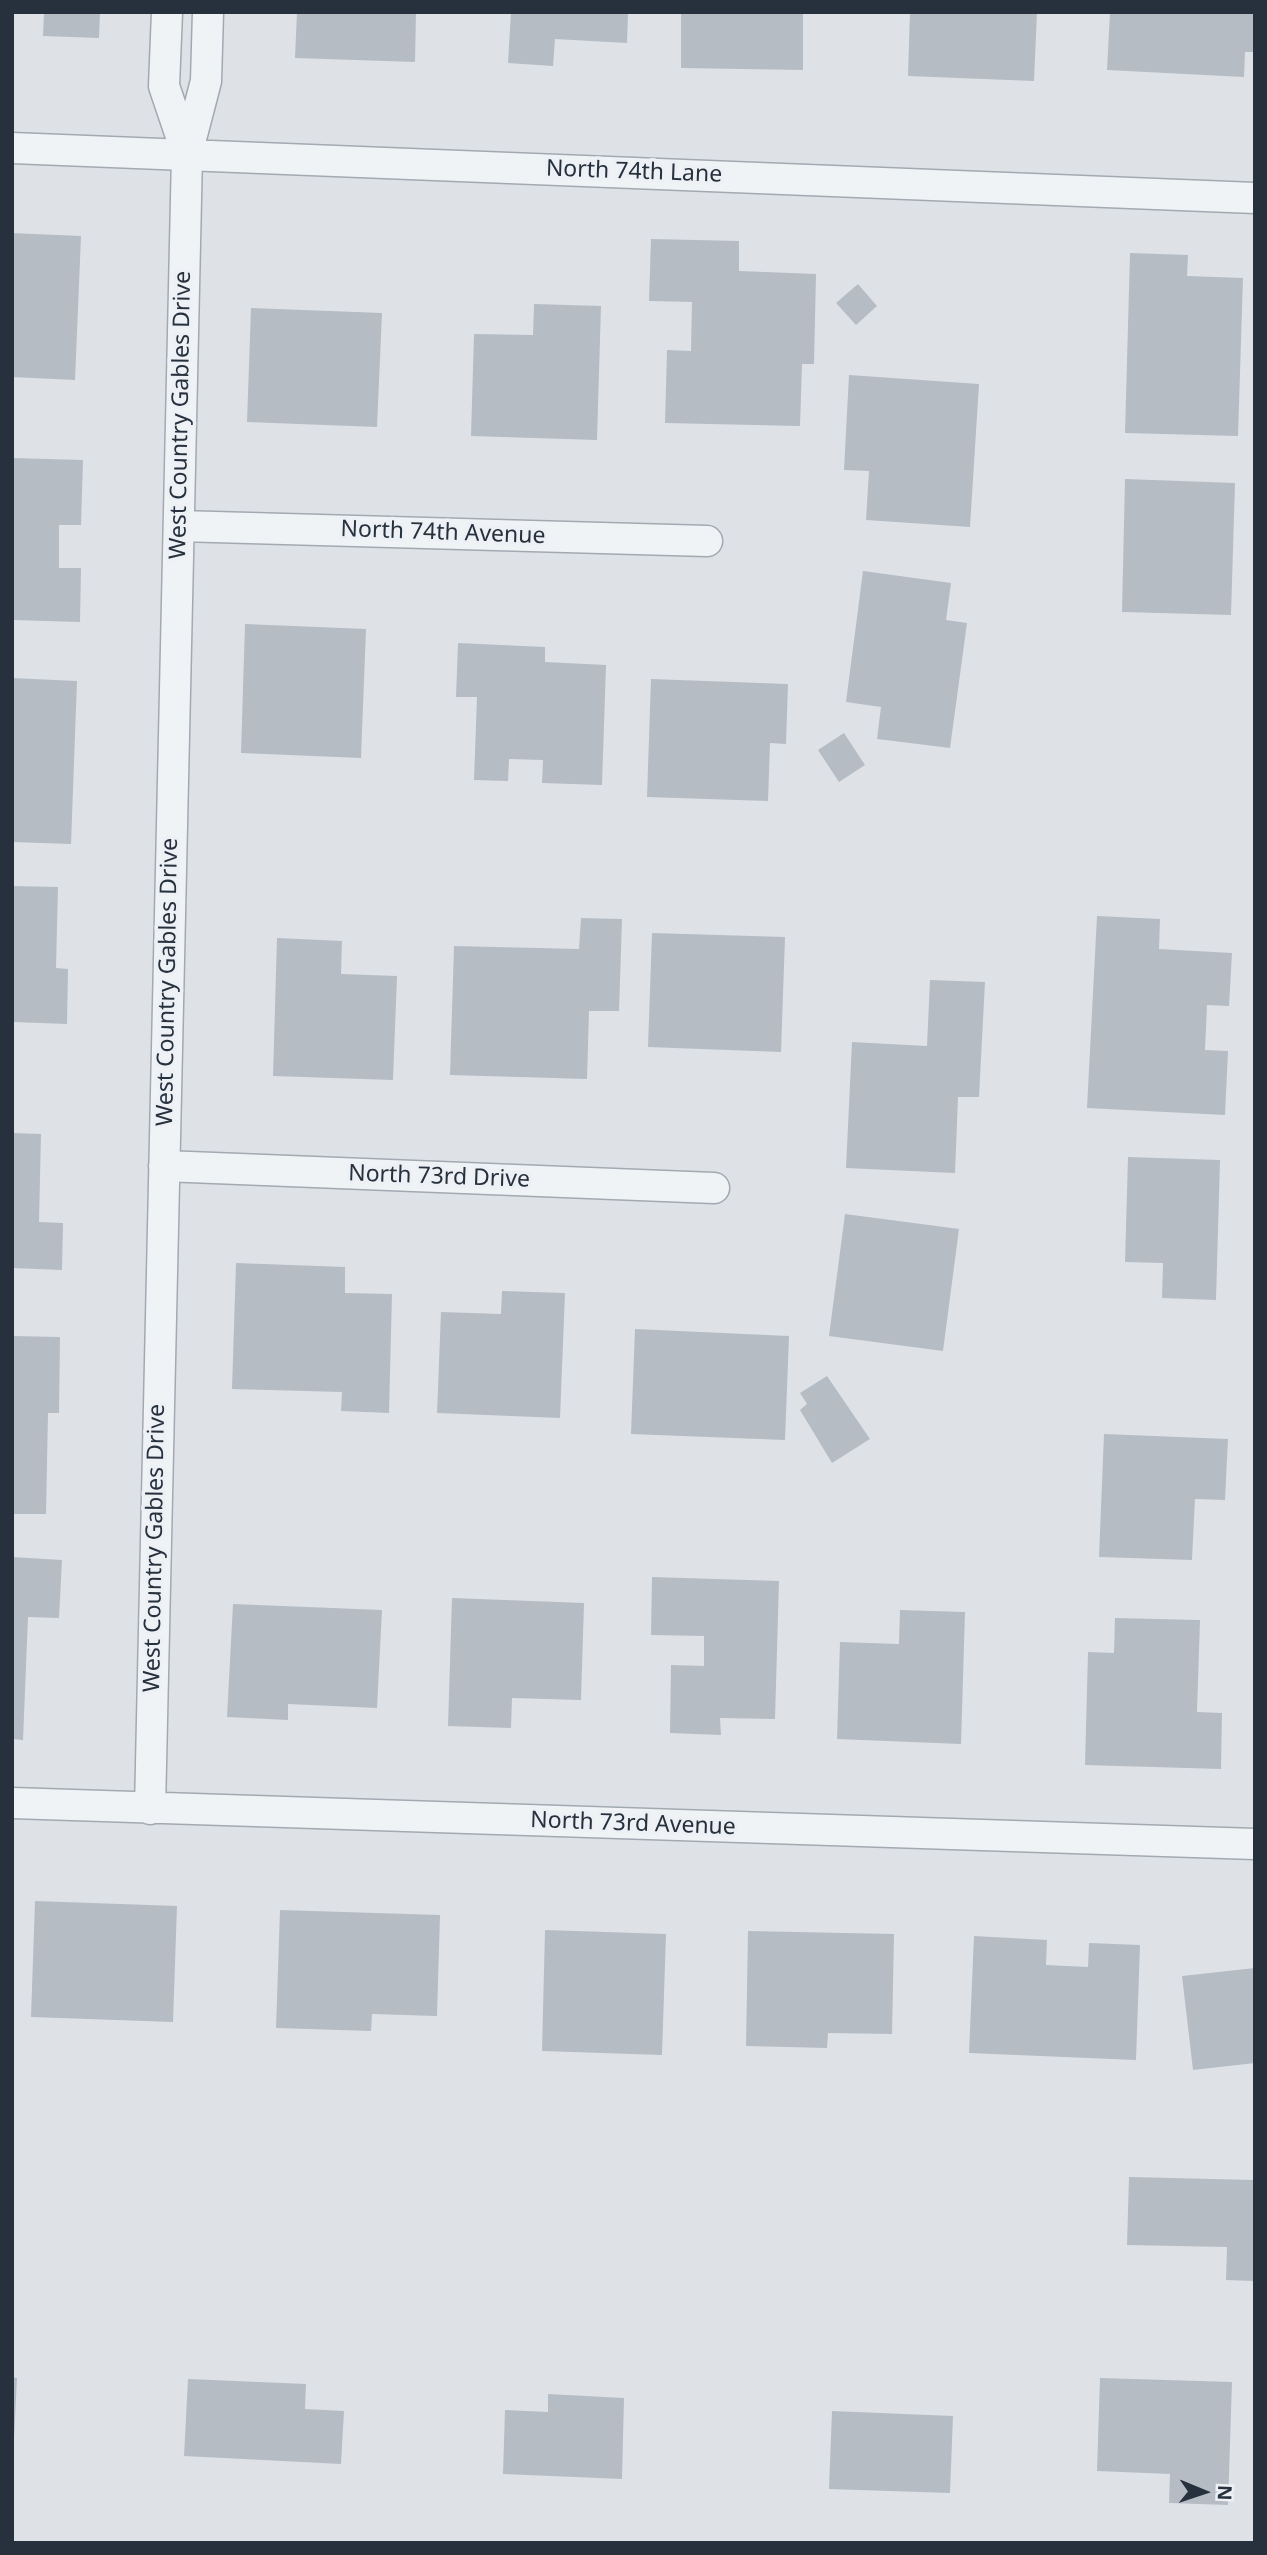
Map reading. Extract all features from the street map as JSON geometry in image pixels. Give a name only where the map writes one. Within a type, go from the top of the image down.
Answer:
[{"type":"street","name":"West Country Gables Drive","points":[[167,12],[164,86],[187,154]]},
{"type":"street","name":"West Country Gables Drive","points":[[149,1809],[187,154],[206,81],[208,12]]},
{"type":"street","name":"North 74th Lane","points":[[12,148],[1255,198]]},
{"type":"street","name":"North 74th Avenue","points":[[179,526],[707,541]]},
{"type":"street","name":"North 73rd Drive","points":[[164,1166],[714,1188]]},
{"type":"street","name":"North 73rd Avenue","points":[[12,1803],[1255,1844]]},
{"type":"building","points":[[44,12],[100,12],[99,38],[43,36]]},
{"type":"building","points":[[297,12],[416,12],[415,62],[295,58]]},
{"type":"building","points":[[511,12],[628,12],[627,43],[555,39],[553,66],[508,63]]},
{"type":"building","points":[[681,12],[803,12],[803,70],[681,68]]},
{"type":"building","points":[[910,12],[1037,12],[1034,81],[908,76]]},
{"type":"building","points":[[1110,12],[1255,12],[1255,52],[1245,52],[1244,77],[1107,70]]},
{"type":"building","points":[[12,233],[81,236],[75,380],[12,377]]},
{"type":"building","points":[[651,239],[739,241],[739,271],[816,274],[814,364],[802,364],[800,426],[665,423],[667,350],[691,351],[692,302],[649,301]]},
{"type":"building","points":[[1130,253],[1188,255],[1187,276],[1243,278],[1238,436],[1125,433]]},
{"type":"building","points":[[858,284],[877,306],[856,325],[836,303]]},
{"type":"building","points":[[534,304],[601,306],[597,440],[471,436],[474,334],[533,335]]},
{"type":"building","points":[[251,308],[382,313],[377,427],[247,422]]},
{"type":"building","points":[[849,375],[979,384],[970,527],[866,520],[869,471],[844,470]]},
{"type":"building","points":[[12,458],[83,460],[81,525],[59,525],[59,568],[81,568],[80,622],[12,620]]},
{"type":"building","points":[[1125,479],[1235,483],[1231,615],[1122,612]]},
{"type":"building","points":[[863,571],[951,583],[946,620],[967,623],[950,748],[877,739],[881,707],[846,702]]},
{"type":"building","points":[[245,624],[366,629],[361,758],[241,753]]},
{"type":"building","points":[[458,643],[545,647],[545,662],[606,665],[602,785],[542,783],[543,760],[509,759],[508,781],[474,780],[477,697],[456,697]]},
{"type":"building","points":[[12,678],[77,681],[71,844],[12,842]]},
{"type":"building","points":[[651,679],[788,684],[786,744],[770,743],[768,801],[647,797]]},
{"type":"building","points":[[844,733],[865,765],[839,782],[818,750]]},
{"type":"building","points":[[12,886],[58,887],[56,968],[68,969],[67,1024],[12,1022]]},
{"type":"building","points":[[1097,916],[1160,919],[1159,949],[1232,953],[1229,1006],[1207,1005],[1205,1050],[1228,1051],[1225,1115],[1087,1108]]},
{"type":"building","points":[[581,918],[622,919],[619,1011],[589,1011],[587,1079],[450,1075],[454,946],[579,949]]},
{"type":"building","points":[[652,933],[785,937],[781,1052],[648,1047]]},
{"type":"building","points":[[277,938],[342,941],[341,974],[397,976],[393,1080],[273,1076]]},
{"type":"building","points":[[930,980],[985,982],[979,1097],[958,1097],[955,1173],[846,1168],[852,1042],[927,1046]]},
{"type":"building","points":[[12,1133],[41,1134],[39,1222],[63,1223],[62,1270],[12,1268]]},
{"type":"building","points":[[1128,1157],[1220,1160],[1216,1300],[1162,1298],[1163,1263],[1125,1262]]},
{"type":"building","points":[[845,1214],[959,1229],[943,1351],[829,1336]]},
{"type":"building","points":[[236,1263],[345,1267],[345,1293],[392,1294],[389,1413],[341,1411],[342,1392],[232,1389]]},
{"type":"building","points":[[502,1291],[565,1293],[560,1418],[437,1413],[441,1312],[501,1314]]},
{"type":"building","points":[[635,1329],[789,1336],[785,1440],[631,1434]]},
{"type":"building","points":[[12,1336],[60,1337],[59,1413],[48,1413],[46,1514],[12,1514]]},
{"type":"building","points":[[827,1376],[870,1439],[832,1463],[800,1410],[807,1404],[800,1393]]},
{"type":"building","points":[[1104,1434],[1228,1439],[1225,1500],[1195,1499],[1192,1560],[1099,1557]]},
{"type":"building","points":[[12,1557],[62,1560],[59,1618],[28,1617],[23,1740],[12,1739]]},
{"type":"building","points":[[652,1577],[779,1581],[775,1719],[720,1718],[721,1735],[670,1733],[671,1665],[704,1666],[704,1636],[651,1635]]},
{"type":"building","points":[[452,1598],[584,1603],[581,1700],[512,1698],[511,1728],[448,1726]]},
{"type":"building","points":[[233,1604],[382,1610],[377,1708],[288,1704],[288,1720],[227,1717]]},
{"type":"building","points":[[900,1610],[965,1612],[961,1744],[837,1739],[840,1642],[899,1644]]},
{"type":"building","points":[[1115,1618],[1200,1620],[1197,1712],[1222,1713],[1221,1769],[1085,1765],[1088,1652],[1114,1653]]},
{"type":"building","points":[[35,1901],[177,1906],[173,2022],[31,2017]]},
{"type":"building","points":[[280,1910],[440,1915],[437,2016],[372,2014],[371,2031],[276,2028]]},
{"type":"building","points":[[545,1930],[666,1934],[662,2055],[542,2051]]},
{"type":"building","points":[[748,1931],[894,1934],[892,2034],[828,2033],[827,2048],[746,2046]]},
{"type":"building","points":[[974,1936],[1047,1940],[1046,1965],[1088,1967],[1089,1943],[1140,1945],[1136,2060],[969,2053]]},
{"type":"building","points":[[1255,1968],[1255,2063],[1193,2070],[1182,1976]]},
{"type":"building","points":[[1129,2177],[1255,2180],[1255,2281],[1226,2280],[1227,2247],[1127,2245]]},
{"type":"building","points":[[12,2377],[17,2378],[14,2439],[12,2439]]},
{"type":"building","points":[[1100,2378],[1232,2382],[1228,2505],[1169,2503],[1170,2474],[1097,2471]]},
{"type":"building","points":[[188,2379],[306,2384],[305,2409],[344,2411],[341,2464],[184,2456]]},
{"type":"building","points":[[548,2394],[624,2398],[622,2479],[503,2474],[505,2410],[548,2412]]},
{"type":"building","points":[[832,2411],[953,2416],[950,2493],[829,2489]]}]
